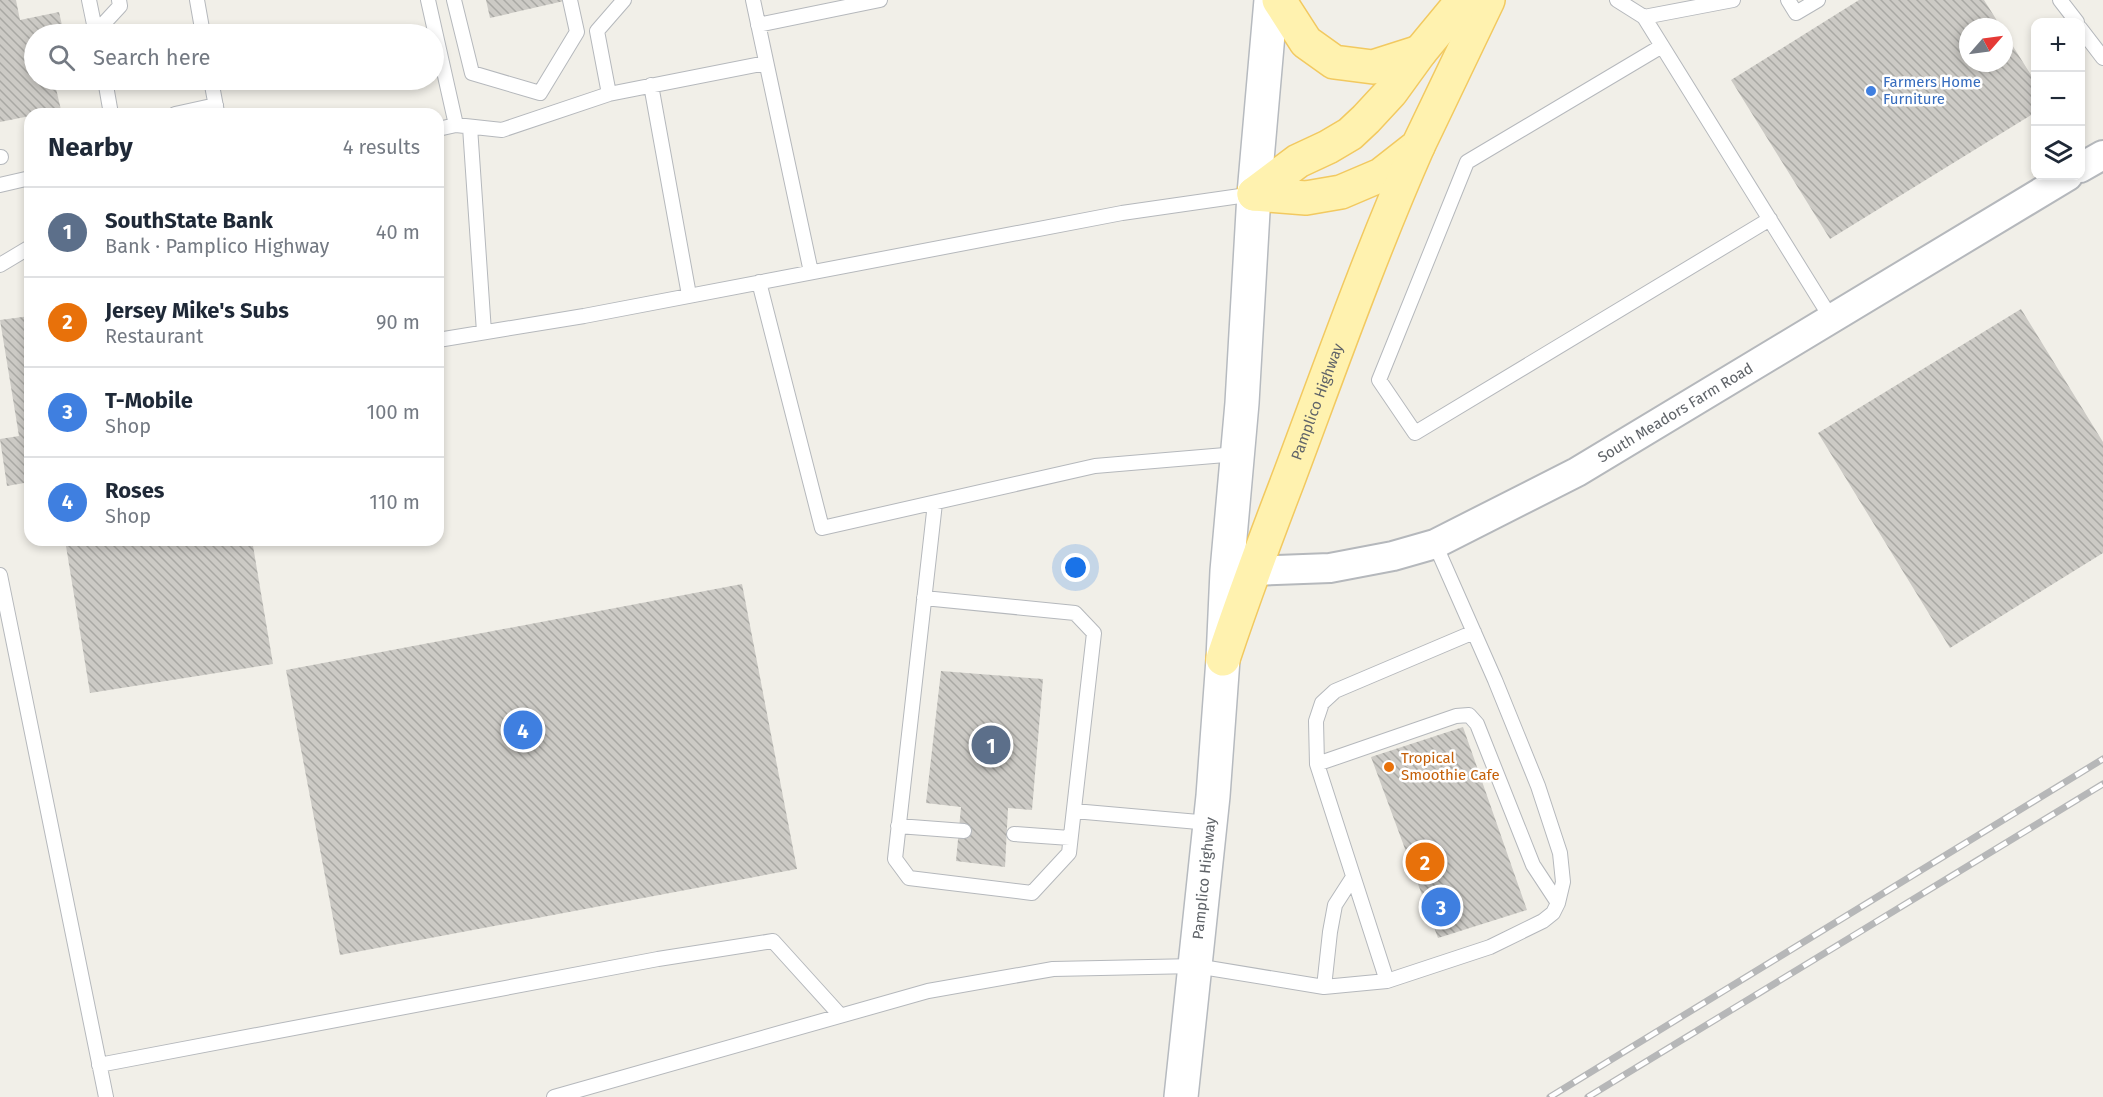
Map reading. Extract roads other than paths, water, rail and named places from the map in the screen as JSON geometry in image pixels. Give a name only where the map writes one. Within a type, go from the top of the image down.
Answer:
[{"type":"main road","name":"Pamplico Highway","points":[[1181,1097],[1210,823],[1254,194],[1271,0]]},
{"type":"main road","points":[[1279,0],[1305,42],[1334,62],[1373,67],[1420,52]]},
{"type":"main road","points":[[1254,194],[1298,161],[1350,134],[1391,92],[1420,52],[1463,0]]},
{"type":"main road","name":"Pamplico Highway","points":[[1223,659],[1253,571],[1386,217],[1488,0]]},
{"type":"main road","name":"Pamplico Highway","points":[[1254,194],[1306,198],[1341,192],[1381,176],[1418,146]]},
{"type":"street","points":[[2085,165],[2103,155]]},
{"type":"street","name":"South Meadors Farm Road","points":[[1253,571],[1330,568],[1393,556],[1435,544],[1577,472],[2061,180]]},
{"type":"lane","points":[[89,0],[94,24]]},
{"type":"lane","points":[[104,24],[120,6],[119,0]]},
{"type":"lane","points":[[197,0],[201,24]]},
{"type":"lane","points":[[428,0],[435,24]]},
{"type":"lane","points":[[454,0],[472,73],[540,93],[577,32],[570,0]]},
{"type":"lane","points":[[609,94],[597,31],[624,0]]},
{"type":"lane","points":[[753,0],[811,272]]},
{"type":"lane","points":[[758,25],[880,0]]},
{"type":"lane","points":[[1617,0],[1644,17],[1832,318]]},
{"type":"lane","points":[[1644,17],[1733,0]]},
{"type":"lane","points":[[1788,0],[1796,13],[1818,0]]},
{"type":"lane","points":[[2060,0],[2074,18]]},
{"type":"lane","points":[[2085,34],[2103,58]]},
{"type":"lane","points":[[1662,46],[1467,162],[1379,380],[1415,433],[1770,219]]},
{"type":"lane","points":[[444,58],[463,126],[484,332]]},
{"type":"lane","points":[[444,128],[463,126],[502,130],[609,94],[766,63]]},
{"type":"lane","points":[[651,85],[689,295]]},
{"type":"lane","points":[[107,90],[110,108]]},
{"type":"lane","points":[[213,90],[217,108]]},
{"type":"lane","points":[[0,185],[24,179]]},
{"type":"lane","points":[[444,339],[584,316],[1122,213],[1254,194]]},
{"type":"lane","points":[[0,265],[24,251]]},
{"type":"lane","points":[[759,282],[822,528],[1095,466],[1237,454]]},
{"type":"lane","points":[[924,598],[1075,613],[1094,633],[1069,853],[1032,894],[909,878],[895,859],[934,502]]},
{"type":"lane","points":[[554,1097],[928,991],[1053,969],[1196,966],[1324,987],[1387,981],[1490,947],[1543,921],[1553,914],[1558,903],[1563,882],[1560,853],[1538,786],[1435,544]]},
{"type":"lane","points":[[0,575],[106,1097]]},
{"type":"lane","points":[[1387,981],[1317,764],[1316,721],[1322,703],[1335,691],[1474,632]]},
{"type":"lane","points":[[1317,764],[1456,716],[1468,715],[1477,723],[1533,865],[1558,903]]},
{"type":"lane","points":[[1074,811],[1210,823]]},
{"type":"lane","points":[[898,826],[964,831]]},
{"type":"lane","points":[[1014,834],[1070,838]]},
{"type":"lane","points":[[1324,987],[1335,905],[1353,877]]},
{"type":"lane","points":[[99,1065],[658,959],[773,941],[840,1016]]},
{"type":"railway","points":[[1550,1097],[2103,759]]},
{"type":"railway","points":[[1588,1097],[2103,784]]},
{"type":"place","name":"Farmers Home Furniture","points":[[1871,91]]},
{"type":"place","name":"Roses","points":[[523,730]]},
{"type":"place","name":"SouthState Bank","points":[[991,745]]},
{"type":"place","name":"Tropical Smoothie Cafe","points":[[1389,767]]},
{"type":"place","name":"Jersey Mike's Subs","points":[[1425,862]]},
{"type":"place","name":"T-Mobile","points":[[1441,907]]}]
